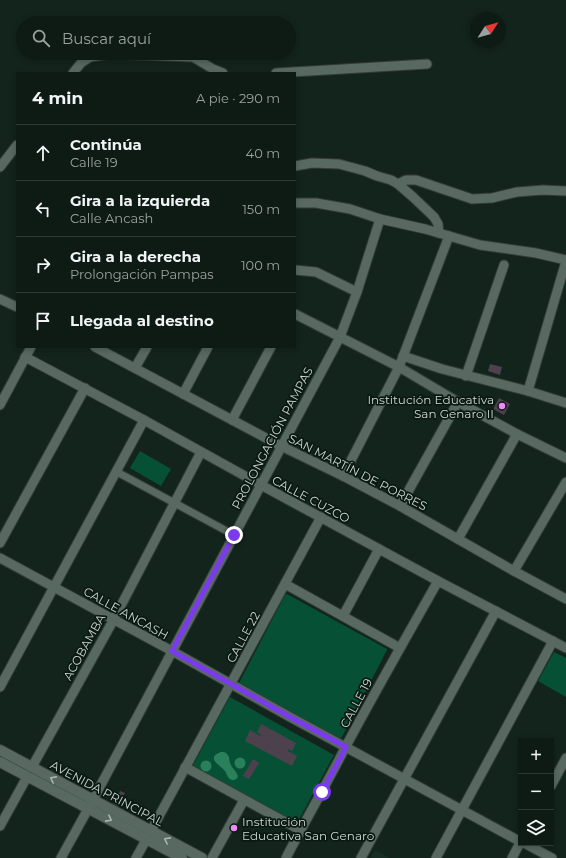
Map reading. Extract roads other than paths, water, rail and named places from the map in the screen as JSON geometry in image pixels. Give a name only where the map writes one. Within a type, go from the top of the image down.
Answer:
[{"type":"street","points":[[74,72],[85,60]]},
{"type":"street","points":[[198,60],[221,72]]},
{"type":"street","points":[[293,72],[428,64]]},
{"type":"street","points":[[0,167],[16,146]]},
{"type":"street","points":[[296,166],[312,163],[339,164],[391,180],[414,197],[434,216],[438,224],[439,233]]},
{"type":"street","points":[[398,184],[406,180],[416,180],[472,198],[492,198],[517,192],[543,190],[566,191]]},
{"type":"street","points":[[296,203],[321,204],[350,210],[480,245],[536,253],[566,260],[528,391]]},
{"type":"street","name":"PROLONGACIÓN PAMPAS","points":[[60,858],[340,337],[357,292],[380,219]]},
{"type":"street","points":[[343,476],[404,356],[449,236]]},
{"type":"street","points":[[466,376],[504,264]]},
{"type":"street","points":[[296,270],[316,272],[357,292]]},
{"type":"street","points":[[0,299],[16,307]]},
{"type":"street","points":[[296,315],[399,367],[458,402],[517,434],[566,457]]},
{"type":"street","points":[[0,405],[30,348]]},
{"type":"street","name":"SAN MARTÍN DE PORRES","points":[[97,348],[281,446],[400,506],[566,599]]},
{"type":"street","points":[[135,368],[146,348]]},
{"type":"street","points":[[183,394],[207,348]]},
{"type":"street","points":[[232,420],[270,348]]},
{"type":"street","points":[[404,356],[466,376],[528,391],[566,403]]},
{"type":"street","name":"CALLE CUZCO","points":[[25,357],[85,388],[438,581],[566,648]]},
{"type":"street","points":[[0,543],[85,388]]},
{"type":"street","points":[[400,506],[458,402]]},
{"type":"street","points":[[0,687],[144,420]]},
{"type":"street","points":[[458,539],[517,434]]},
{"type":"street","name":"ACOBAMBA","points":[[0,826],[114,619],[201,452]]},
{"type":"street","points":[[116,472],[234,535]]},
{"type":"street","points":[[514,571],[566,482]]},
{"type":"street","name":"CALLE 22","points":[[136,858],[321,518]]},
{"type":"street","points":[[343,616],[379,549]]},
{"type":"street","name":"CALLE ANCASH","points":[[0,558],[518,840]]},
{"type":"street","name":"CALLE 19","points":[[286,858],[377,688],[438,581]]},
{"type":"street","points":[[285,584],[400,648]]},
{"type":"street","points":[[361,858],[496,611]]},
{"type":"street","points":[[436,858],[553,641]]},
{"type":"street","name":"AVENIDA PRINCIPAL","points":[[0,750],[29,772]]},
{"type":"street","points":[[554,780],[566,758]]},
{"type":"street","name":"AVENIDA PRINCIPAL","points":[[0,762],[29,772],[149,835],[202,858]]},
{"type":"street","points":[[185,768],[300,830]]},
{"type":"street","points":[[212,858],[244,800]]},
{"type":"street","name":"AVENIDA PRINCIPAL","points":[[149,835],[182,858]]},
{"type":"street","points":[[512,858],[520,846]]},
{"type":"street","name":"CALLE ANCASH","points":[[530,846],[552,858]]},
{"type":"place","name":"Institución Educativa San Genaro II","points":[[502,406]]},
{"type":"place","name":"Institución Educativa San Genaro","points":[[234,828]]}]
